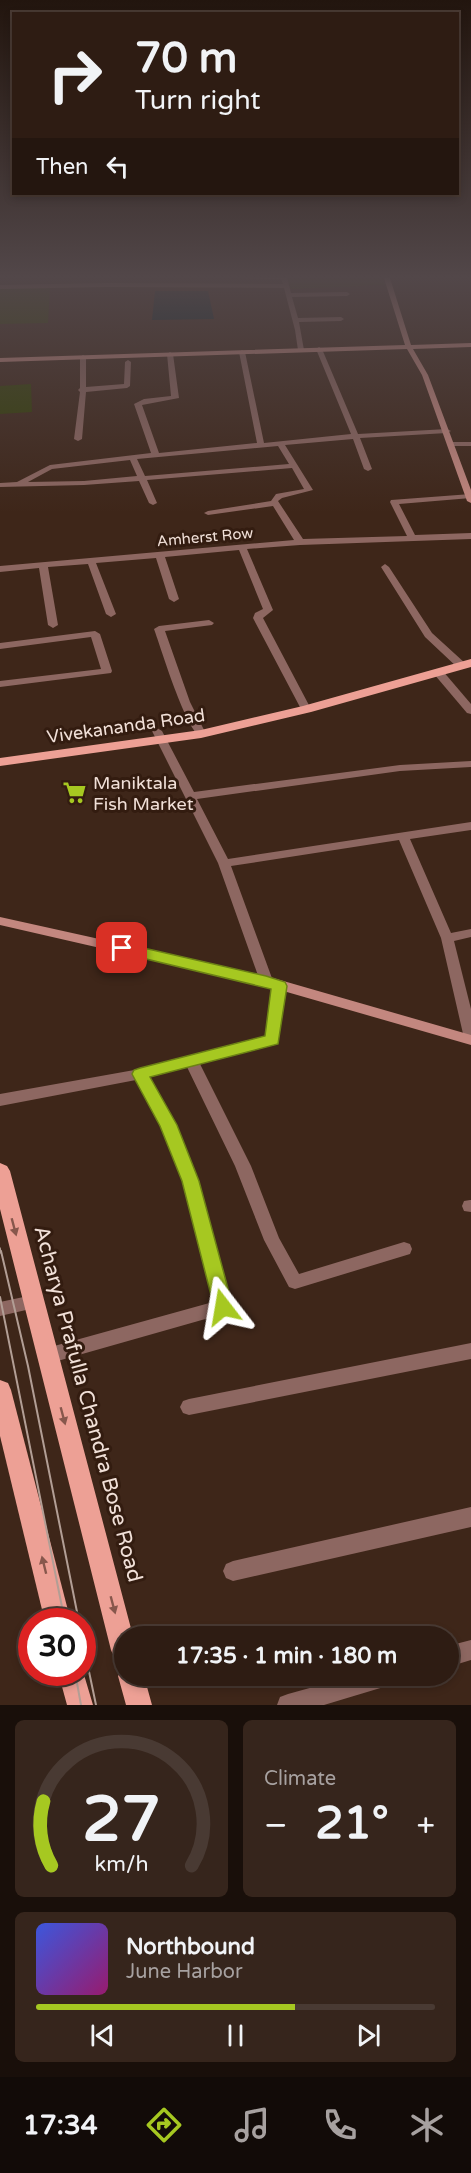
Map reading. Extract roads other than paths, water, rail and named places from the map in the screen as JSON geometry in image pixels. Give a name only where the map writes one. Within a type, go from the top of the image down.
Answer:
[{"type":"main road","name":"Vivekananda Road","points":[[0,762],[255,720],[306,709],[466,664]]},
{"type":"main road","name":"Vivekananda Road","points":[[0,752],[160,736]]},
{"type":"main road","name":"Acharya Prafulla Chandra Bose Road","points":[[0,1171],[118,1626]]},
{"type":"main road","points":[[0,1389],[3,1414],[54,1608]]},
{"type":"main road","points":[[75,1686],[80,1705]]},
{"type":"main road","points":[[134,1686],[139,1705]]},
{"type":"street","points":[[0,360],[154,355]]},
{"type":"street","points":[[156,456],[138,404],[176,396],[170,355]]},
{"type":"street","points":[[243,355],[261,446]]},
{"type":"street","points":[[321,355],[327,373],[357,436],[368,469]]},
{"type":"street","points":[[412,537],[393,505],[399,501],[470,498],[425,375],[413,355]]},
{"type":"street","points":[[78,439],[83,357]]},
{"type":"street","points":[[81,390],[127,386],[128,362]]},
{"type":"street","points":[[20,483],[50,467],[357,436],[447,431]]},
{"type":"street","points":[[281,444],[309,490],[274,497],[275,503],[300,542]]},
{"type":"street","points":[[452,444],[471,444]]},
{"type":"street","points":[[133,458],[153,503]]},
{"type":"street","points":[[0,484],[84,483],[294,466]]},
{"type":"street","points":[[208,513],[275,503]]},
{"type":"street","name":"Amherst Row","points":[[0,569],[300,542],[471,536]]},
{"type":"street","points":[[242,547],[268,610],[258,615],[258,618],[306,709]]},
{"type":"street","points":[[160,555],[174,599]]},
{"type":"street","points":[[91,561],[111,614]]},
{"type":"street","points":[[43,565],[53,625]]},
{"type":"street","points":[[385,567],[428,635],[466,664]]},
{"type":"street","points":[[198,730],[185,702],[159,629],[209,623]]},
{"type":"street","points":[[0,646],[95,634],[107,671],[0,684]]},
{"type":"street","points":[[438,672],[471,711]]},
{"type":"street","points":[[0,1100],[140,1074],[272,1040],[273,983],[224,863],[160,736]]},
{"type":"street","points":[[192,796],[400,768],[471,764]]},
{"type":"street","points":[[224,863],[471,826]]},
{"type":"street","points":[[0,921],[273,983],[471,1039],[447,938],[403,837]]},
{"type":"street","points":[[447,938],[471,933]]},
{"type":"street","points":[[191,1061],[243,1166],[272,1240],[295,1282],[404,1249]]},
{"type":"street","points":[[47,1356],[223,1307],[190,1181],[168,1125],[140,1074]]},
{"type":"street","points":[[0,1309],[33,1302]]},
{"type":"street","points":[[189,1407],[471,1352]]},
{"type":"street","points":[[233,1571],[471,1517]]},
{"type":"street","points":[[288,1705],[353,1686]]},
{"type":"tram line","points":[[0,1248],[1,1253]]},
{"type":"tram line","points":[[1,1251],[28,1366],[76,1608]]},
{"type":"tram line","points":[[0,1297],[62,1608]]},
{"type":"tram line","points":[[78,1686],[81,1705]]},
{"type":"tram line","points":[[92,1686],[96,1705]]},
{"type":"place","name":"Maniktala Fish Market","points":[[75,793]]}]
